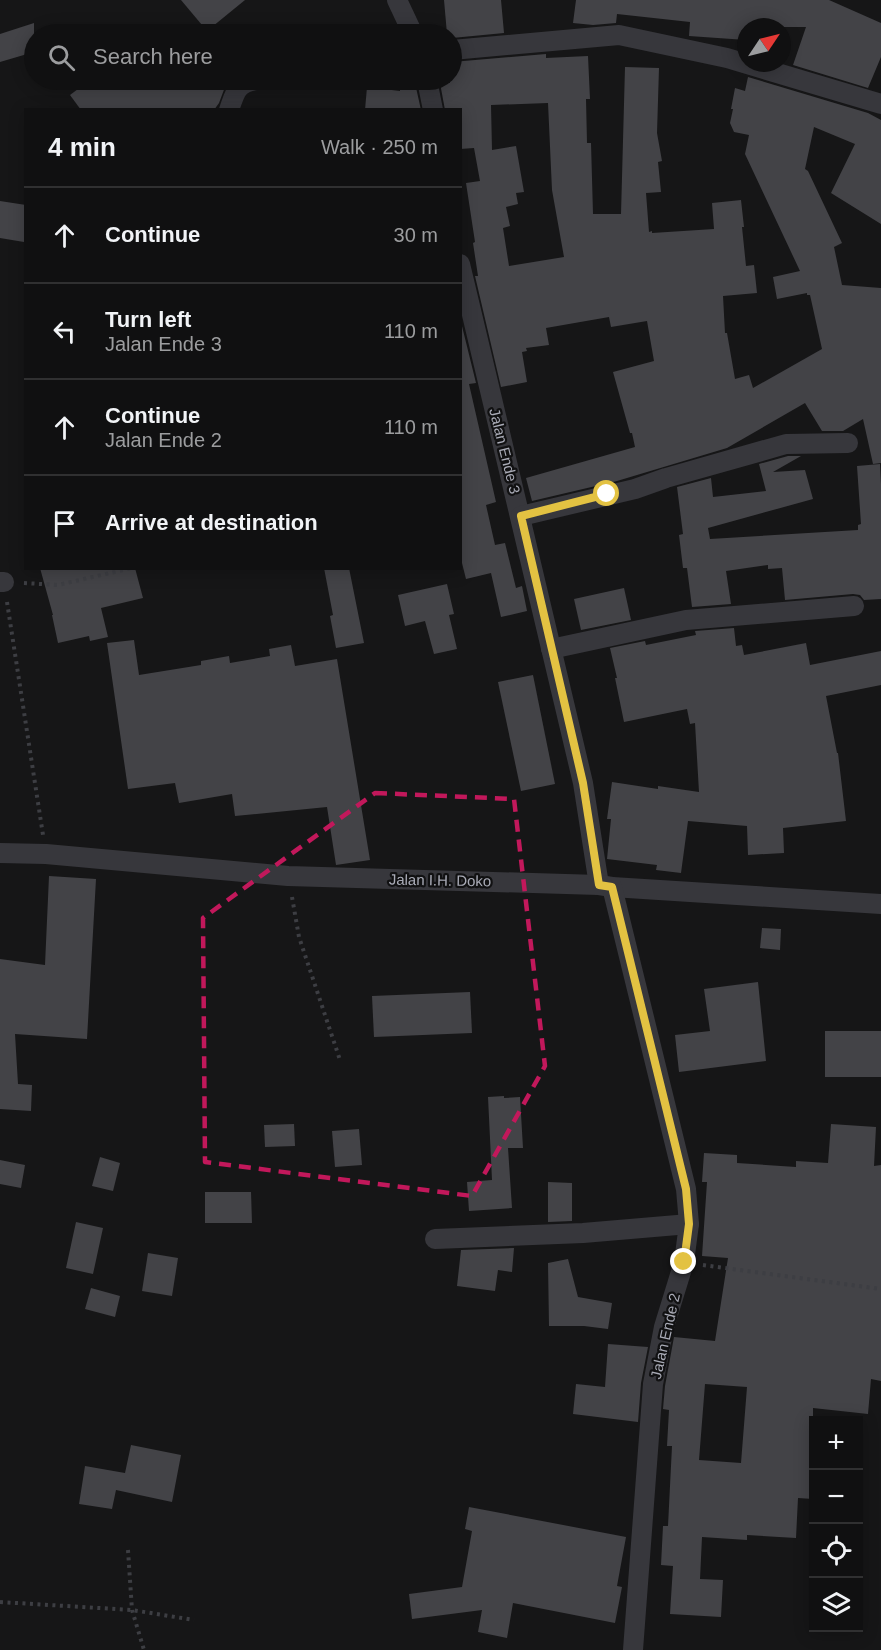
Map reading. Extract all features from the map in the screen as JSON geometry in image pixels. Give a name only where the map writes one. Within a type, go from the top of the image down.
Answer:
[{"type":"street","points":[[397,0],[408,24]]},
{"type":"street","points":[[462,49],[619,35],[727,58],[881,104]]},
{"type":"street","points":[[230,108],[236,90]]},
{"type":"street","points":[[429,90],[433,108]]},
{"type":"street","name":"Jalan Ende 3","points":[[462,272],[552,649],[605,886]]},
{"type":"street","points":[[521,516],[635,489],[678,474],[786,444],[848,443]]},
{"type":"street","points":[[552,649],[686,620],[854,606]]},
{"type":"street","name":"Jalan I.H. Doko","points":[[0,853],[46,854],[288,876],[605,886],[881,904]]},
{"type":"street","name":"Jalan Ende 2","points":[[605,886],[686,1189],[689,1224],[684,1262],[664,1328],[653,1384],[633,1650]]},
{"type":"street","points":[[435,1239],[583,1233],[689,1224]]},
{"type":"path","points":[[46,854],[2,582],[58,585],[123,570]]},
{"type":"path","points":[[288,876],[300,937],[340,1060]]},
{"type":"path","points":[[684,1262],[881,1289]]},
{"type":"path","points":[[128,1550],[132,1610],[144,1650]]},
{"type":"path","points":[[0,1602],[132,1610],[194,1620]]},
{"type":"highlighted area","points":[[375,793],[514,799],[545,1066],[472,1196],[205,1162],[203,918]]},
{"type":"building","points":[[181,0],[245,0],[216,24],[201,24]]},
{"type":"building","points":[[444,0],[501,0],[504,33],[462,37],[462,24],[446,24]]},
{"type":"building","points":[[576,0],[829,0],[881,23],[881,57],[868,88],[793,65],[806,27],[791,27],[791,18],[737,18],[737,39],[689,36],[690,22],[617,14],[616,23],[593,25],[573,23]]},
{"type":"building","points":[[24,26],[24,55],[0,62],[0,34]]},
{"type":"building","points":[[546,54],[546,58],[588,56],[590,99],[586,99],[587,143],[591,143],[593,214],[621,214],[625,67],[659,68],[657,133],[662,161],[658,162],[661,192],[646,193],[649,232],[714,229],[712,203],[741,200],[746,266],[754,265],[757,293],[723,296],[725,333],[727,333],[735,379],[749,375],[753,388],[822,349],[810,295],[807,293],[777,299],[773,277],[800,271],[745,154],[749,135],[734,132],[730,123],[735,88],[745,91],[748,77],[868,113],[881,120],[881,224],[831,193],[855,144],[814,127],[805,169],[842,243],[834,247],[842,285],[881,288],[881,463],[873,464],[863,419],[843,431],[822,431],[805,403],[727,448],[617,481],[532,501],[526,478],[635,447],[613,372],[654,361],[647,321],[611,327],[609,317],[546,328],[549,345],[526,348],[527,351],[522,352],[527,382],[501,387],[475,276],[478,276],[473,243],[475,242],[466,183],[480,181],[474,148],[462,149],[462,108],[445,108],[441,90],[462,90],[462,61]],"holes":[[[548,103],[552,190],[564,257],[509,266],[503,228],[510,226],[506,207],[518,204],[516,193],[524,192],[516,146],[492,150],[491,105]]]},
{"type":"building","points":[[77,90],[224,90],[215,108],[80,108],[70,95]]},
{"type":"building","points":[[367,90],[417,90],[421,108],[365,108]]},
{"type":"building","points":[[0,201],[24,205],[24,242],[0,238]]},
{"type":"building","points":[[462,326],[476,383],[469,384],[496,502],[486,505],[495,545],[505,543],[516,588],[522,586],[527,611],[501,617],[491,573],[466,579],[462,563]]},
{"type":"building","points":[[788,456],[801,456],[773,472],[805,470],[813,499],[708,528],[710,539],[858,530],[858,525],[861,524],[857,466],[880,464],[881,599],[864,600],[860,595],[853,594],[785,600],[782,568],[768,569],[768,565],[726,571],[731,604],[692,607],[687,568],[683,568],[679,535],[683,534],[677,487],[711,478],[713,497],[766,491],[759,464]]},
{"type":"building","points":[[41,570],[136,570],[143,598],[101,608],[108,637],[90,641],[89,636],[58,643]]},
{"type":"building","points":[[324,570],[349,570],[364,643],[336,648],[330,616],[333,615]]},
{"type":"building","points":[[447,584],[454,614],[449,615],[457,649],[434,654],[425,621],[405,626],[398,595]]},
{"type":"building","points":[[624,588],[631,620],[581,630],[574,599]]},
{"type":"building","points":[[734,628],[736,646],[742,645],[744,655],[806,643],[810,665],[881,651],[881,685],[826,696],[838,753],[846,821],[783,828],[784,853],[748,855],[747,826],[688,821],[681,873],[656,870],[657,865],[607,859],[611,819],[607,819],[612,782],[699,792],[695,723],[690,724],[687,709],[624,722],[610,648],[645,641],[646,645],[696,635],[695,631]]},
{"type":"building","points":[[134,640],[139,675],[201,665],[201,661],[229,656],[230,663],[270,656],[269,649],[291,645],[295,666],[337,659],[370,860],[336,865],[327,807],[235,816],[232,794],[179,803],[175,783],[128,789],[107,643]]},
{"type":"building","points":[[533,675],[555,784],[521,791],[498,682]]},
{"type":"building","points":[[49,876],[96,879],[87,1039],[15,1034],[18,1084],[32,1085],[31,1111],[0,1109],[0,959],[45,965]]},
{"type":"building","points":[[762,928],[781,929],[780,950],[760,948]]},
{"type":"building","points":[[758,982],[766,1061],[679,1072],[675,1035],[710,1031],[704,989]]},
{"type":"building","points":[[470,992],[472,1033],[374,1037],[372,996]]},
{"type":"building","points":[[825,1031],[881,1031],[881,1077],[825,1077]]},
{"type":"building","points":[[504,1096],[504,1098],[520,1097],[523,1148],[508,1148],[512,1208],[469,1211],[467,1182],[492,1180],[488,1097]]},
{"type":"building","points":[[294,1124],[295,1146],[265,1147],[264,1125]]},
{"type":"building","points":[[831,1124],[876,1127],[874,1166],[881,1165],[881,1381],[871,1379],[868,1414],[813,1408],[813,1416],[809,1416],[809,1499],[798,1498],[796,1538],[747,1535],[747,1540],[702,1537],[700,1579],[723,1580],[721,1617],[670,1614],[673,1566],[661,1565],[663,1526],[668,1526],[672,1446],[667,1446],[669,1410],[663,1409],[665,1386],[674,1337],[715,1341],[728,1258],[702,1256],[707,1182],[702,1182],[704,1153],[737,1155],[737,1163],[796,1167],[796,1161],[828,1163]],"holes":[[[705,1384],[747,1387],[741,1463],[699,1460]]]},
{"type":"building","points":[[359,1129],[362,1165],[335,1167],[332,1131]]},
{"type":"building","points":[[100,1157],[120,1163],[113,1191],[92,1186]]},
{"type":"building","points":[[0,1160],[25,1165],[21,1188],[0,1184]]},
{"type":"building","points":[[548,1182],[572,1183],[572,1221],[548,1222]]},
{"type":"building","points":[[205,1192],[251,1192],[252,1223],[205,1223]]},
{"type":"building","points":[[76,1222],[103,1228],[93,1274],[66,1268]]},
{"type":"building","points":[[514,1248],[512,1272],[498,1270],[495,1291],[457,1286],[461,1250]]},
{"type":"building","points":[[148,1253],[178,1258],[172,1296],[142,1291]]},
{"type":"building","points":[[568,1259],[578,1297],[612,1303],[608,1329],[549,1326],[548,1263]]},
{"type":"building","points":[[91,1288],[120,1296],[115,1317],[85,1309]]},
{"type":"building","points":[[608,1344],[648,1347],[641,1383],[638,1422],[573,1414],[576,1384],[605,1387]]},
{"type":"building","points":[[131,1445],[181,1455],[172,1502],[116,1490],[112,1509],[79,1504],[85,1466],[125,1473]]},
{"type":"building","points":[[469,1507],[626,1537],[617,1586],[622,1587],[615,1623],[513,1603],[507,1638],[478,1632],[482,1610],[412,1619],[409,1594],[462,1587],[472,1531],[465,1529]]},
{"type":"route","points":[[607,494],[521,516],[583,783],[599,885],[612,887],[686,1189],[689,1224],[684,1262]]}]
